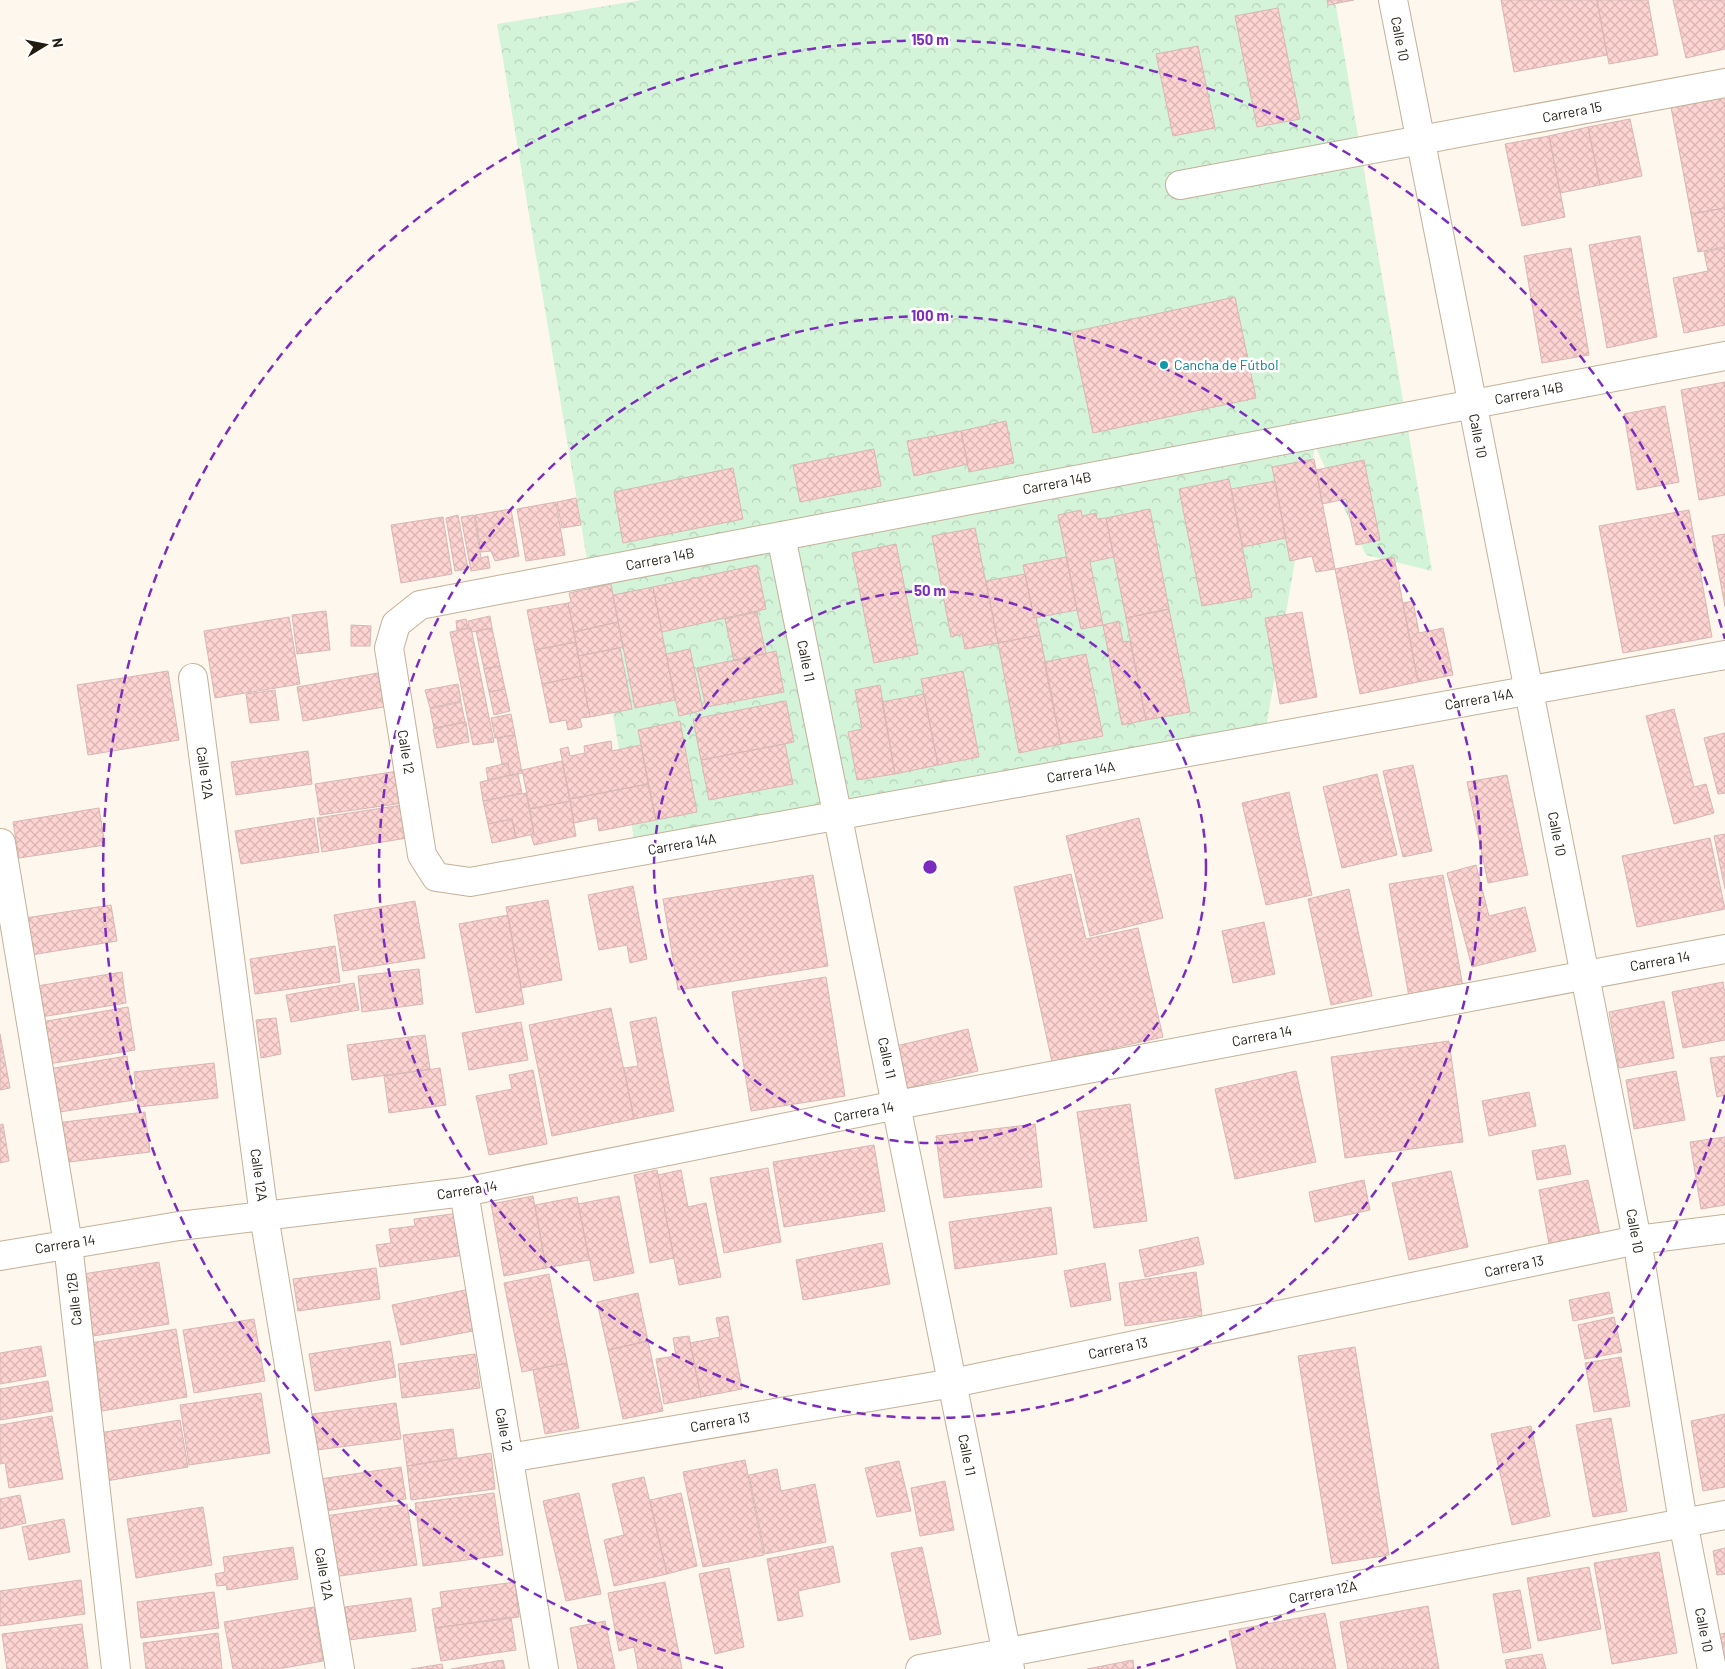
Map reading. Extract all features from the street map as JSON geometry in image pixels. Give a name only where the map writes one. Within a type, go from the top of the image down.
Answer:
[{"type":"street","name":"Calle 10","points":[[1393,0],[1637,1240],[1683,1522],[1712,1669]]},
{"type":"street","name":"Carrera 15","points":[[1180,185],[1725,84]]},
{"type":"street","name":"Carrera 14B","points":[[396,624],[420,605],[1725,356]]},
{"type":"street","name":"Calle 11","points":[[781,536],[1008,1661]]},
{"type":"street","name":"Calle 12","points":[[396,624],[389,648],[422,855],[436,877]]},
{"type":"street","name":"Carrera 14A","points":[[436,877],[470,882],[1725,654]]},
{"type":"street","name":"Calle 12A","points":[[193,678],[264,1216],[340,1669]]},
{"type":"street","name":"Calle 12B","points":[[1,844],[68,1244],[116,1669]]},
{"type":"street","name":"Carrera 14","points":[[0,1256],[68,1244],[264,1216],[464,1192],[896,1105],[1725,950]]},
{"type":"street","name":"Calle 12","points":[[464,1192],[544,1669]]},
{"type":"street","name":"Carrera 13","points":[[509,1458],[953,1383],[1637,1240],[1725,1229]]},
{"type":"street","name":"Carrera 12A","points":[[920,1669],[1008,1661],[1683,1522],[1725,1515]]},
{"type":"green space","points":[[641,0],[1335,0],[1432,571],[1366,555],[1315,446],[1264,739],[635,845],[497,24]]},
{"type":"building","points":[[1327,0],[1354,0],[1328,5]]},
{"type":"building","points":[[1501,0],[1597,0],[1607,55],[1514,72]]},
{"type":"building","points":[[1597,0],[1648,0],[1658,55],[1609,64]]},
{"type":"building","points":[[1673,0],[1725,0],[1725,49],[1686,58]]},
{"type":"building","points":[[1278,8],[1300,119],[1257,127],[1235,16]]},
{"type":"building","points":[[1198,46],[1215,128],[1173,136],[1156,54]]},
{"type":"building","points":[[1725,96],[1725,208],[1691,214],[1671,107]]},
{"type":"building","points":[[1630,119],[1642,176],[1600,185],[1588,127]]},
{"type":"building","points":[[1588,127],[1600,185],[1560,193],[1549,136]]},
{"type":"building","points":[[1549,136],[1565,217],[1522,226],[1505,144]]},
{"type":"building","points":[[1725,208],[1725,247],[1698,252],[1691,214]]},
{"type":"building","points":[[1640,236],[1657,337],[1607,348],[1589,245]]},
{"type":"building","points":[[1571,248],[1589,355],[1542,363],[1524,256]]},
{"type":"building","points":[[1725,248],[1725,325],[1684,333],[1673,278],[1708,271],[1704,252]]},
{"type":"building","name":"Cancha de Fútbol","points":[[1235,297],[1256,398],[1093,433],[1072,332]]},
{"type":"building","points":[[1725,382],[1725,495],[1699,500],[1681,390]]},
{"type":"building","points":[[1665,406],[1679,482],[1637,490],[1624,414]]},
{"type":"building","points":[[1006,421],[1014,463],[969,472],[961,431]]},
{"type":"building","points":[[961,431],[968,464],[914,476],[907,441]]},
{"type":"building","points":[[874,449],[881,486],[800,502],[793,465]]},
{"type":"building","points":[[1314,459],[1335,569],[1316,572],[1312,556],[1290,561],[1272,467]]},
{"type":"building","points":[[1364,460],[1380,540],[1356,545],[1346,499],[1322,504],[1316,470]]},
{"type":"building","points":[[733,468],[743,519],[623,543],[614,492]]},
{"type":"building","points":[[1229,479],[1252,597],[1202,606],[1179,489]]},
{"type":"building","points":[[1275,481],[1286,538],[1243,547],[1231,489]]},
{"type":"building","points":[[576,498],[581,525],[562,528],[557,502]]},
{"type":"building","points":[[556,502],[565,555],[526,561],[517,509]]},
{"type":"building","points":[[511,509],[519,556],[495,561],[491,551],[481,552],[475,515]]},
{"type":"building","points":[[1150,509],[1169,609],[1126,618],[1106,518]]},
{"type":"building","points":[[1081,510],[1082,516],[1096,513],[1097,519],[1106,518],[1114,557],[1090,562],[1103,625],[1081,629],[1058,515]]},
{"type":"building","points":[[1689,510],[1712,637],[1623,653],[1599,526]]},
{"type":"building","points":[[458,515],[468,569],[455,571],[446,518]]},
{"type":"building","points":[[474,515],[481,558],[488,556],[490,568],[471,571],[461,517]]},
{"type":"building","points":[[443,517],[452,574],[401,583],[391,525]]},
{"type":"building","points":[[975,528],[998,643],[965,649],[962,634],[951,637],[932,536]]},
{"type":"building","points":[[1725,534],[1725,607],[1712,536]]},
{"type":"building","points":[[896,544],[918,654],[874,663],[852,553]]},
{"type":"building","points":[[1066,557],[1077,610],[1034,618],[1023,565]]},
{"type":"building","points":[[1394,557],[1418,682],[1360,694],[1335,569]]},
{"type":"building","points":[[757,565],[766,609],[662,632],[653,587]]},
{"type":"building","points":[[1025,574],[1034,618],[1036,617],[1040,635],[998,643],[986,581]]},
{"type":"building","points":[[611,584],[618,622],[574,632],[568,603],[571,602],[569,593]]},
{"type":"building","points":[[653,587],[675,700],[635,708],[613,595]]},
{"type":"building","points":[[1413,601],[1419,633],[1443,628],[1453,675],[1418,682],[1403,603]]},
{"type":"building","points":[[568,603],[576,642],[535,650],[527,610]]},
{"type":"building","points":[[1169,609],[1190,712],[1146,720],[1126,618]]},
{"type":"building","points":[[326,611],[330,650],[297,654],[292,615]]},
{"type":"building","points":[[757,612],[766,654],[734,661],[725,619]]},
{"type":"building","points":[[1302,612],[1317,697],[1280,704],[1265,618]]},
{"type":"building","points":[[490,616],[492,628],[472,632],[471,628],[469,628],[468,621]]},
{"type":"building","points":[[289,617],[300,684],[215,698],[204,631]]},
{"type":"building","points":[[466,619],[468,628],[457,630],[456,621]]},
{"type":"building","points":[[1119,621],[1123,642],[1130,641],[1146,720],[1122,725],[1103,625]]},
{"type":"building","points":[[618,622],[623,647],[578,656],[574,632]]},
{"type":"building","points":[[351,625],[371,626],[370,646],[351,646]]},
{"type":"building","points":[[471,628],[494,742],[473,745],[450,632]]},
{"type":"building","points":[[492,628],[500,666],[484,669],[476,631]]},
{"type":"building","points":[[1040,635],[1061,744],[1019,753],[998,643]]},
{"type":"building","points":[[576,642],[582,676],[542,684],[535,650]]},
{"type":"building","points":[[620,648],[632,709],[590,717],[578,656]]},
{"type":"building","points":[[690,649],[703,710],[679,716],[666,654]]},
{"type":"building","points":[[776,651],[784,692],[706,707],[697,668]]},
{"type":"building","points":[[1086,654],[1103,736],[1061,744],[1044,662]]},
{"type":"building","points":[[500,666],[505,689],[489,692],[484,669]]},
{"type":"building","points":[[168,671],[179,740],[88,755],[77,685]]},
{"type":"building","points":[[963,671],[979,757],[938,765],[921,679]]},
{"type":"building","points":[[378,673],[384,707],[303,721],[297,687]]},
{"type":"building","points":[[582,676],[590,717],[580,718],[582,727],[568,730],[566,720],[550,723],[542,684]]},
{"type":"building","points":[[458,684],[461,701],[430,708],[425,690]]},
{"type":"building","points":[[880,685],[895,774],[857,780],[848,732],[862,729],[855,690]]},
{"type":"building","points":[[505,689],[510,711],[494,715],[489,692]]},
{"type":"building","points":[[275,690],[279,720],[250,723],[246,694]]},
{"type":"building","points":[[924,694],[938,765],[895,774],[882,702]]},
{"type":"building","points":[[786,701],[794,742],[701,760],[693,719]]},
{"type":"building","points":[[461,702],[465,722],[434,728],[430,709]]},
{"type":"building","points":[[1674,709],[1694,787],[1706,784],[1714,813],[1674,824],[1646,716]]},
{"type":"building","points":[[511,714],[515,735],[495,738],[491,718]]},
{"type":"building","points":[[680,721],[697,812],[656,820],[638,730]]},
{"type":"building","points":[[466,722],[469,742],[437,748],[433,729]]},
{"type":"building","points":[[1725,733],[1725,793],[1718,794],[1704,738]]},
{"type":"building","points":[[515,735],[522,773],[510,775],[508,763],[502,764],[497,738]]},
{"type":"building","points":[[611,741],[612,751],[641,745],[648,784],[570,799],[560,749],[568,747],[570,756],[585,753],[584,746]]},
{"type":"building","points":[[785,744],[793,784],[709,800],[701,760]]},
{"type":"building","points":[[308,751],[312,784],[236,795],[231,762]]},
{"type":"building","points":[[562,761],[570,801],[530,809],[522,770]]},
{"type":"building","points":[[508,763],[510,775],[488,780],[486,768]]},
{"type":"building","points":[[1413,765],[1432,851],[1403,857],[1383,771]]},
{"type":"building","points":[[398,771],[403,803],[320,815],[315,784]]},
{"type":"building","points":[[518,774],[522,793],[483,801],[480,782]]},
{"type":"building","points":[[1377,774],[1397,855],[1342,868],[1323,787]]},
{"type":"building","points":[[1507,775],[1528,875],[1488,883],[1467,782]]},
{"type":"building","points":[[648,784],[656,820],[599,831],[597,818],[574,823],[570,799]]},
{"type":"building","points":[[1289,792],[1312,895],[1266,905],[1242,803]]},
{"type":"building","points":[[526,793],[534,834],[516,838],[512,819],[488,824],[483,801]]},
{"type":"building","points":[[570,801],[576,836],[534,845],[531,835],[534,834],[530,809]]},
{"type":"building","points":[[402,805],[407,838],[322,852],[317,818]]},
{"type":"building","points":[[99,808],[105,845],[19,858],[13,822]]},
{"type":"building","points":[[314,818],[319,852],[241,864],[235,831]]},
{"type":"building","points":[[1139,818],[1163,918],[1090,936],[1066,836]]},
{"type":"building","points":[[512,819],[516,838],[492,843],[488,824]]},
{"type":"building","points":[[1725,834],[1725,889],[1714,836]]},
{"type":"building","points":[[1710,838],[1725,909],[1637,927],[1622,856]]},
{"type":"building","points":[[1476,865],[1489,916],[1525,907],[1536,951],[1472,967],[1447,873]]},
{"type":"building","points":[[1071,874],[1086,939],[1138,928],[1163,1037],[1052,1062],[1014,887]]},
{"type":"building","points":[[813,875],[828,966],[678,990],[663,899]]},
{"type":"building","points":[[1443,875],[1463,987],[1409,997],[1389,884]]},
{"type":"building","points":[[633,886],[647,959],[630,963],[627,945],[599,950],[588,895]]},
{"type":"building","points":[[1349,889],[1372,996],[1331,1005],[1308,899]]},
{"type":"building","points":[[548,900],[562,980],[521,988],[506,907]]},
{"type":"building","points":[[415,901],[425,958],[343,971],[334,915]]},
{"type":"building","points":[[111,905],[117,941],[31,955],[25,918]]},
{"type":"building","points":[[508,915],[524,1004],[476,1013],[459,924]]},
{"type":"building","points":[[1264,922],[1275,974],[1233,983],[1222,931]]},
{"type":"building","points":[[335,946],[340,982],[255,994],[250,959]]},
{"type":"building","points":[[419,969],[423,1004],[362,1012],[358,976]]},
{"type":"building","points":[[122,972],[126,1003],[41,1017],[37,986]]},
{"type":"building","points":[[826,977],[845,1096],[751,1111],[732,992]]},
{"type":"building","points":[[1723,982],[1725,994],[1725,1040],[1683,1048],[1672,992]]},
{"type":"building","points":[[354,983],[359,1010],[291,1022],[286,995]]},
{"type":"building","points":[[1664,1001],[1674,1058],[1619,1068],[1609,1012]]},
{"type":"building","points":[[128,1007],[135,1050],[48,1064],[41,1022]]},
{"type":"building","points":[[611,1008],[634,1119],[552,1136],[529,1025]]},
{"type":"building","points":[[656,1017],[674,1111],[634,1119],[624,1068],[638,1066],[630,1022]]},
{"type":"building","points":[[276,1018],[281,1054],[261,1058],[256,1020]]},
{"type":"building","points":[[521,1022],[528,1060],[469,1070],[462,1033]]},
{"type":"building","points":[[968,1029],[978,1071],[907,1088],[896,1046]]},
{"type":"building","points":[[0,1034],[10,1088],[0,1090]]},
{"type":"building","points":[[425,1035],[430,1069],[352,1080],[347,1045]]},
{"type":"building","points":[[1449,1041],[1463,1142],[1345,1158],[1331,1057]]},
{"type":"building","points":[[127,1056],[134,1100],[54,1113],[48,1069]]},
{"type":"building","points":[[1725,1056],[1725,1095],[1717,1097],[1710,1058]]},
{"type":"building","points":[[214,1063],[218,1098],[138,1107],[134,1072]]},
{"type":"building","points":[[440,1068],[446,1105],[389,1113],[384,1076]]},
{"type":"building","points":[[533,1070],[547,1144],[489,1155],[476,1096],[512,1089],[509,1075]]},
{"type":"building","points":[[1296,1071],[1316,1162],[1235,1179],[1215,1089]]},
{"type":"building","points":[[1676,1071],[1685,1120],[1634,1129],[1626,1080]]},
{"type":"building","points":[[1529,1092],[1536,1126],[1489,1136],[1482,1101]]},
{"type":"building","points":[[1130,1104],[1147,1221],[1094,1228],[1077,1112]]},
{"type":"building","points":[[145,1112],[150,1152],[61,1163],[56,1123]]},
{"type":"building","points":[[3,1124],[9,1161],[0,1163],[0,1125]]},
{"type":"building","points":[[1035,1124],[1042,1187],[944,1198],[936,1136]]},
{"type":"building","points":[[1725,1137],[1725,1205],[1701,1209],[1690,1142]]},
{"type":"building","points":[[874,1145],[885,1211],[784,1227],[773,1162]]},
{"type":"building","points":[[1565,1145],[1571,1174],[1537,1180],[1532,1151]]},
{"type":"building","points":[[768,1168],[781,1242],[724,1253],[710,1178]]},
{"type":"building","points":[[657,1170],[674,1258],[650,1263],[634,1175]]},
{"type":"building","points":[[681,1170],[688,1207],[706,1203],[721,1277],[679,1285],[658,1175]]},
{"type":"building","points":[[1451,1171],[1468,1247],[1409,1260],[1392,1183]]},
{"type":"building","points":[[1364,1180],[1370,1210],[1315,1222],[1309,1192]]},
{"type":"building","points":[[1588,1180],[1601,1239],[1550,1249],[1539,1190]]},
{"type":"building","points":[[533,1196],[546,1268],[504,1276],[491,1204]]},
{"type":"building","points":[[619,1196],[634,1273],[594,1281],[578,1204]]},
{"type":"building","points":[[577,1197],[589,1260],[546,1268],[535,1205]]},
{"type":"building","points":[[1051,1207],[1057,1254],[955,1269],[949,1222]]},
{"type":"building","points":[[459,1213],[465,1255],[380,1267],[376,1245],[391,1243],[389,1229],[415,1226],[414,1219]]},
{"type":"building","points":[[1198,1237],[1204,1264],[1145,1277],[1139,1250]]},
{"type":"building","points":[[882,1243],[890,1284],[803,1300],[796,1260]]},
{"type":"building","points":[[159,1262],[169,1324],[93,1336],[83,1274]]},
{"type":"building","points":[[1105,1263],[1111,1300],[1071,1307],[1064,1271]]},
{"type":"building","points":[[376,1268],[380,1299],[298,1311],[293,1279]]},
{"type":"building","points":[[1196,1272],[1202,1315],[1125,1326],[1119,1283]]},
{"type":"building","points":[[549,1274],[567,1363],[522,1372],[504,1283]]},
{"type":"building","points":[[470,1289],[478,1330],[401,1345],[392,1305]]},
{"type":"building","points":[[1609,1292],[1613,1313],[1573,1321],[1569,1300]]},
{"type":"building","points":[[638,1293],[648,1341],[608,1350],[597,1302]]},
{"type":"building","points":[[728,1316],[742,1389],[701,1397],[690,1343],[720,1337],[716,1318]]},
{"type":"building","points":[[1614,1317],[1622,1352],[1585,1359],[1578,1325]]},
{"type":"building","points":[[254,1319],[265,1381],[194,1393],[183,1330]]},
{"type":"building","points":[[176,1329],[187,1397],[102,1411],[90,1343]]},
{"type":"building","points":[[689,1336],[701,1397],[664,1404],[656,1359],[676,1356],[673,1338]]},
{"type":"building","points":[[390,1341],[396,1377],[315,1391],[309,1354]]},
{"type":"building","points":[[648,1341],[663,1411],[623,1419],[608,1350]]},
{"type":"building","points":[[41,1346],[46,1376],[0,1384],[0,1353]]},
{"type":"building","points":[[1355,1347],[1389,1555],[1332,1564],[1298,1356]]},
{"type":"building","points":[[475,1354],[480,1388],[402,1398],[398,1364]]},
{"type":"building","points":[[1621,1357],[1630,1406],[1594,1412],[1585,1363]]},
{"type":"building","points":[[567,1363],[579,1428],[545,1434],[533,1370]]},
{"type":"building","points":[[48,1381],[53,1411],[0,1420],[0,1389]]},
{"type":"building","points":[[261,1393],[270,1453],[189,1465],[180,1405]]},
{"type":"building","points":[[396,1403],[401,1439],[317,1450],[312,1414]]},
{"type":"building","points":[[1725,1414],[1725,1487],[1703,1491],[1691,1421]]},
{"type":"building","points":[[52,1416],[63,1479],[9,1488],[5,1463],[0,1464],[0,1425]]},
{"type":"building","points":[[1611,1418],[1627,1511],[1593,1517],[1576,1425]]},
{"type":"building","points":[[180,1420],[188,1467],[106,1481],[99,1433]]},
{"type":"building","points":[[1531,1426],[1550,1516],[1512,1525],[1491,1434]]},
{"type":"building","points":[[453,1429],[457,1458],[407,1466],[403,1435]]},
{"type":"building","points":[[491,1453],[495,1489],[411,1500],[407,1466]]},
{"type":"building","points":[[745,1460],[764,1555],[703,1567],[683,1472]]},
{"type":"building","points":[[899,1461],[911,1511],[877,1517],[865,1468]]},
{"type":"building","points":[[401,1467],[406,1499],[325,1511],[320,1479]]},
{"type":"building","points":[[777,1469],[781,1491],[815,1484],[826,1542],[765,1554],[749,1475]]},
{"type":"building","points":[[644,1477],[667,1574],[614,1586],[604,1540],[624,1535],[612,1484]]},
{"type":"building","points":[[945,1481],[954,1530],[920,1536],[911,1488]]},
{"type":"building","points":[[494,1493],[503,1555],[423,1566],[415,1503]]},
{"type":"building","points":[[579,1493],[601,1594],[566,1601],[543,1501]]},
{"type":"building","points":[[681,1493],[697,1566],[667,1574],[650,1500]]},
{"type":"building","points":[[20,1495],[26,1523],[0,1529],[0,1499]]},
{"type":"building","points":[[407,1504],[417,1565],[333,1577],[325,1516]]},
{"type":"building","points":[[203,1507],[212,1565],[136,1578],[127,1519]]},
{"type":"building","points":[[64,1519],[70,1552],[29,1560],[22,1527]]},
{"type":"building","points":[[833,1546],[840,1582],[798,1591],[803,1616],[778,1621],[767,1559]]},
{"type":"building","points":[[293,1547],[298,1579],[227,1590],[226,1585],[217,1586],[215,1574],[225,1572],[223,1557]]},
{"type":"building","points":[[922,1547],[941,1634],[910,1640],[891,1553]]},
{"type":"building","points":[[1725,1548],[1725,1574],[1717,1575],[1713,1551]]},
{"type":"building","points":[[1659,1552],[1677,1653],[1612,1664],[1594,1563]]},
{"type":"building","points":[[1589,1567],[1601,1629],[1538,1641],[1527,1578]]},
{"type":"building","points":[[729,1568],[744,1647],[715,1654],[699,1574]]},
{"type":"building","points":[[81,1580],[85,1614],[0,1626],[0,1591]]},
{"type":"building","points":[[515,1582],[519,1617],[435,1628],[432,1609],[442,1607],[440,1592]]},
{"type":"building","points":[[665,1582],[682,1669],[638,1669],[634,1647],[619,1651],[608,1593]]},
{"type":"building","points":[[1520,1590],[1531,1648],[1503,1653],[1493,1594]]},
{"type":"building","points":[[214,1592],[219,1628],[141,1638],[137,1602]]},
{"type":"building","points":[[411,1598],[416,1631],[349,1640],[345,1607]]},
{"type":"building","points":[[1428,1606],[1439,1669],[1348,1669],[1340,1622]]},
{"type":"building","points":[[314,1607],[323,1661],[278,1669],[233,1669],[224,1622]]},
{"type":"building","points":[[1325,1613],[1336,1669],[1237,1669],[1229,1631]]},
{"type":"building","points":[[511,1617],[516,1650],[441,1661],[435,1628]]},
{"type":"building","points":[[605,1621],[615,1669],[578,1669],[570,1628]]},
{"type":"building","points":[[82,1624],[88,1669],[7,1669],[2,1634]]},
{"type":"building","points":[[218,1633],[222,1669],[146,1669],[143,1643]]},
{"type":"building","points":[[1725,1633],[1725,1669],[1716,1635]]},
{"type":"building","points":[[1542,1654],[1546,1669],[1507,1669],[1505,1660]]},
{"type":"building","points":[[503,1660],[505,1669],[451,1669]]},
{"type":"building","points":[[1133,1660],[1134,1669],[1087,1669]]},
{"type":"building","points":[[442,1664],[443,1669],[411,1669]]},
{"type":"place","name":"Cancha de Fútbol","points":[[1164,365]]}]
